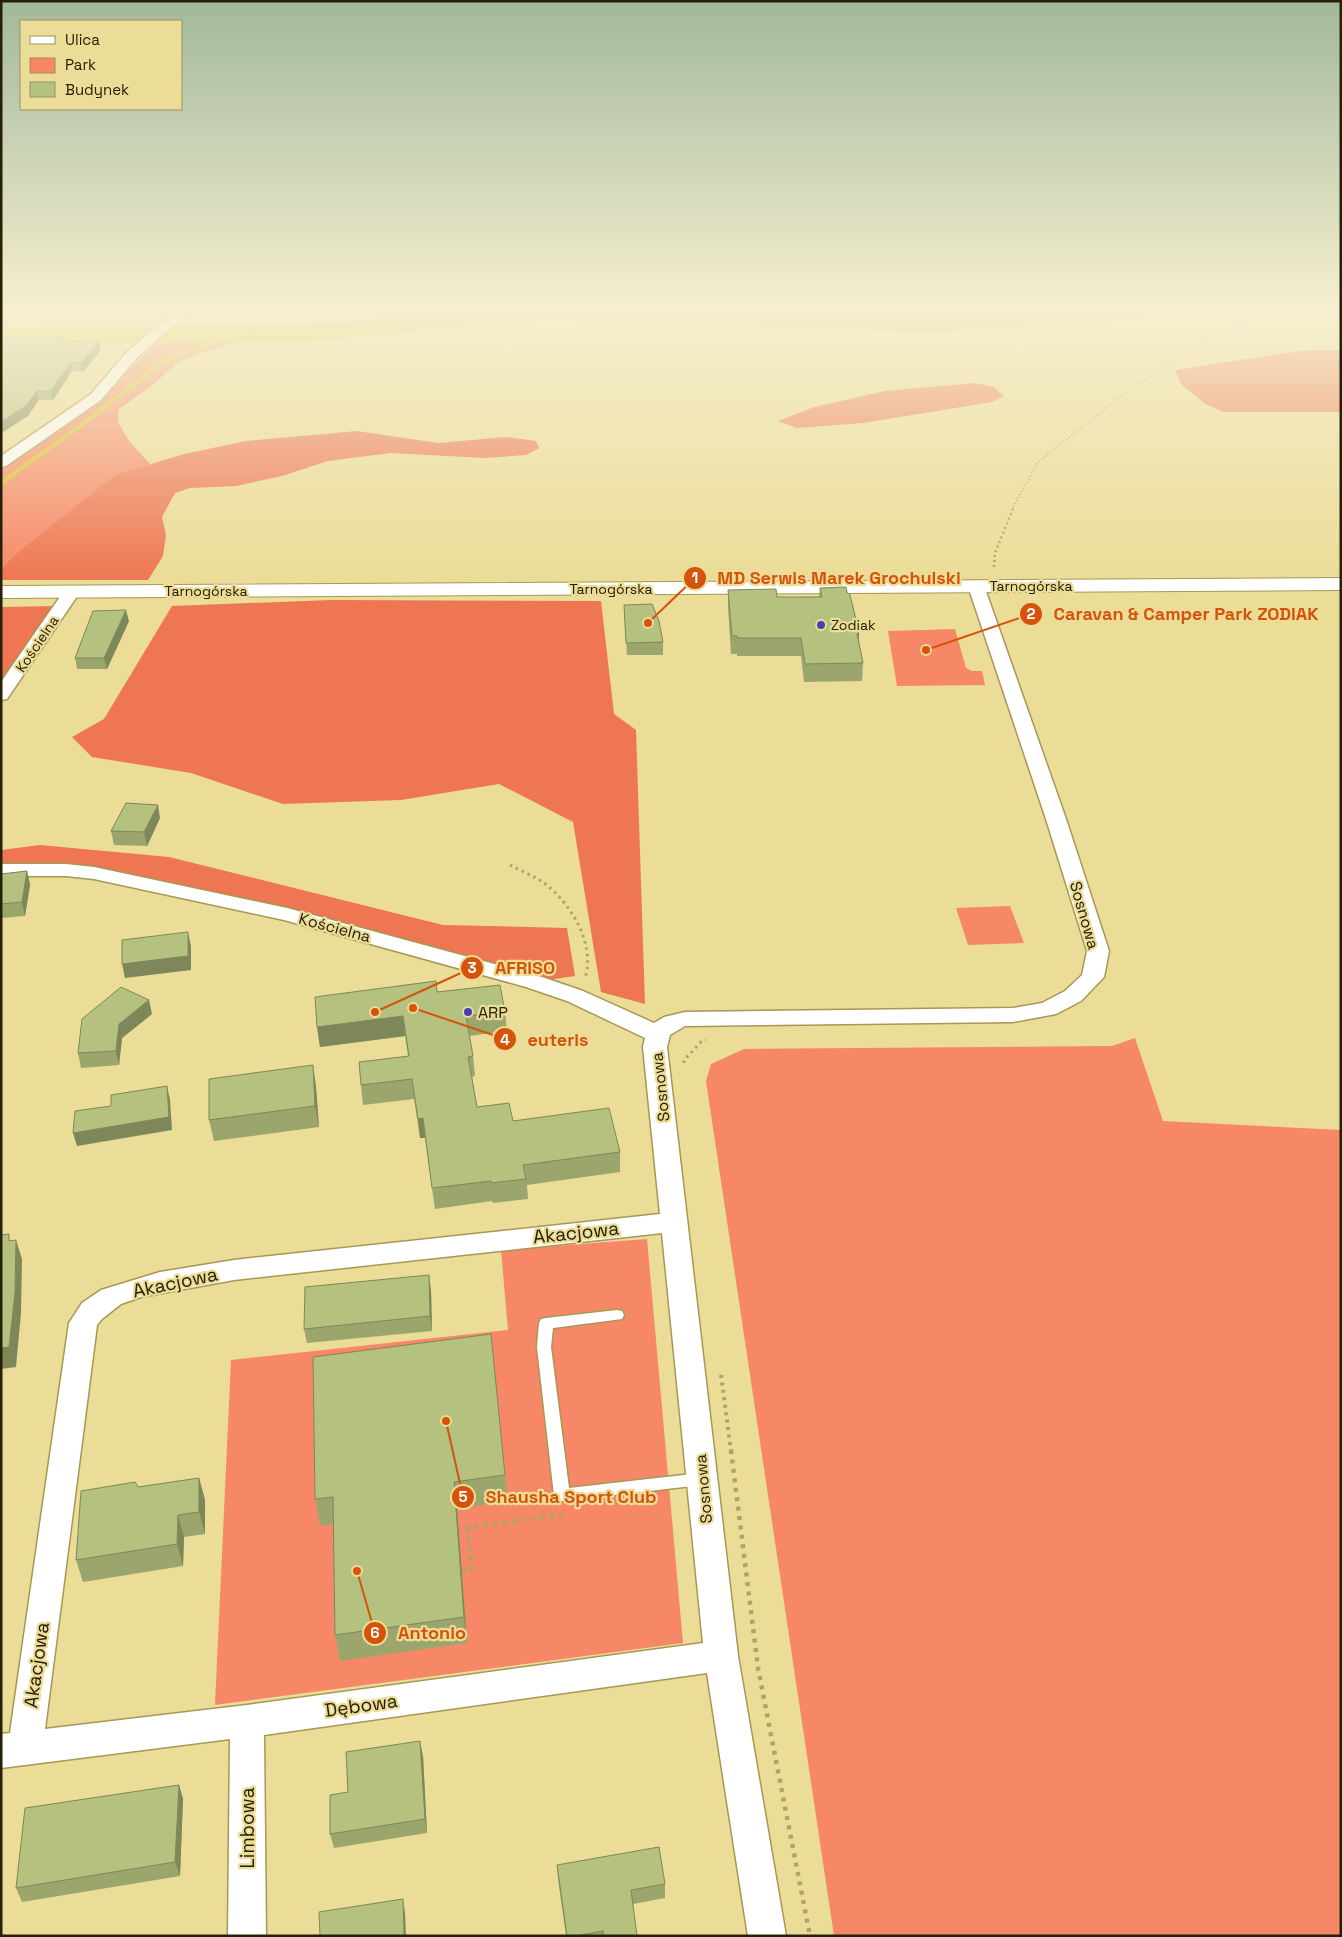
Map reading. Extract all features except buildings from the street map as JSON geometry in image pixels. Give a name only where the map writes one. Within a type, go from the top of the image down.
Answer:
[{"type":"main road","name":"Tarnogórska","points":[[1,592],[1341,584]]},
{"type":"street","points":[[1,463],[91,400]]},
{"type":"street","name":"Sosnowa","points":[[767,1936],[721,1656],[711,1575],[703,1479],[655,1047],[657,1034],[669,1023],[685,1019],[1013,1015],[1048,1009],[1073,996],[1093,977],[1098,952],[984,586]]},
{"type":"street","name":"Kościelna","points":[[1,695],[72,592]]},
{"type":"street","name":"Kościelna","points":[[1,870],[66,870],[94,873],[222,899],[393,942],[534,982],[575,996],[657,1034]]},
{"type":"street","name":"Akacjowa","points":[[13,1750],[83,1323],[92,1311],[111,1297],[136,1288],[234,1270],[545,1234],[674,1222]]},
{"type":"street","name":"Dębowa","points":[[13,1750],[247,1721],[721,1656]]},
{"type":"street","name":"Limbowa","points":[[247,1721],[247,1936]]},
{"type":"lane","points":[[617,1315],[546,1323],[544,1347],[562,1495],[703,1479]]},
{"type":"path","points":[[984,586],[1012,508],[1038,462],[1116,400]]},
{"type":"path","points":[[510,865],[550,888],[569,911],[585,940],[589,970],[575,996]]},
{"type":"path","points":[[683,1068],[684,1060],[701,1042],[710,1038]]},
{"type":"path","points":[[720,1372],[758,1668],[810,1936]]},
{"type":"path","points":[[450,1530],[565,1515],[562,1495]]},
{"type":"path","points":[[462,1571],[472,1570],[468,1528]]},
{"type":"green space","points":[[102,400],[131,400],[119,409],[118,422],[129,441],[151,465],[115,475],[1,569],[1,470]]},
{"type":"green space","points":[[955,629],[966,668],[972,671],[982,671],[985,685],[897,686],[888,631]]},
{"type":"green space","points":[[1010,906],[1024,943],[968,945],[956,908]]},
{"type":"green space","points":[[1135,1038],[1163,1121],[1341,1130],[1341,1936],[834,1936],[706,1081],[711,1064],[744,1049],[1112,1046]]},
{"type":"green space","points":[[647,1239],[683,1643],[215,1705],[231,1360],[508,1330],[501,1250]]},
{"type":"shaded area","points":[[843,400],[995,400],[863,423],[797,428],[778,421],[814,407]]},
{"type":"shaded area","points":[[1201,400],[1341,400],[1341,412],[1224,412]]},
{"type":"shaded area","points":[[357,431],[438,443],[506,437],[536,441],[539,448],[526,455],[485,458],[391,453],[328,461],[282,476],[236,486],[190,488],[175,493],[162,517],[166,535],[163,556],[148,580],[1,580],[1,569],[15,555],[115,475],[184,454],[246,441]]},
{"type":"shaded area","points":[[331,600],[601,601],[614,714],[636,730],[645,1004],[601,992],[573,822],[499,784],[401,800],[283,804],[191,773],[92,757],[72,737],[104,719],[172,606]]},
{"type":"shaded area","points":[[54,606],[1,683],[1,607]]},
{"type":"shaded area","points":[[40,845],[169,857],[443,925],[567,928],[575,976],[534,982],[94,873],[1,870],[1,850]]},
{"type":"waterway","points":[[1,483],[113,400]]},
{"type":"place","name":"MD Serwis Marek Grochulski","points":[[648,623]]},
{"type":"place","name":"Zodiak","points":[[821,625]]},
{"type":"place","name":"Caravan & Camper Park ZODIAK","points":[[926,650]]},
{"type":"place","name":"euteris","points":[[413,1008]]},
{"type":"place","name":"AFRISO","points":[[375,1012]]},
{"type":"place","name":"ARP","points":[[468,1012]]},
{"type":"place","name":"Shausha Sport Club","points":[[446,1421]]},
{"type":"place","name":"Antonio","points":[[357,1571]]}]
